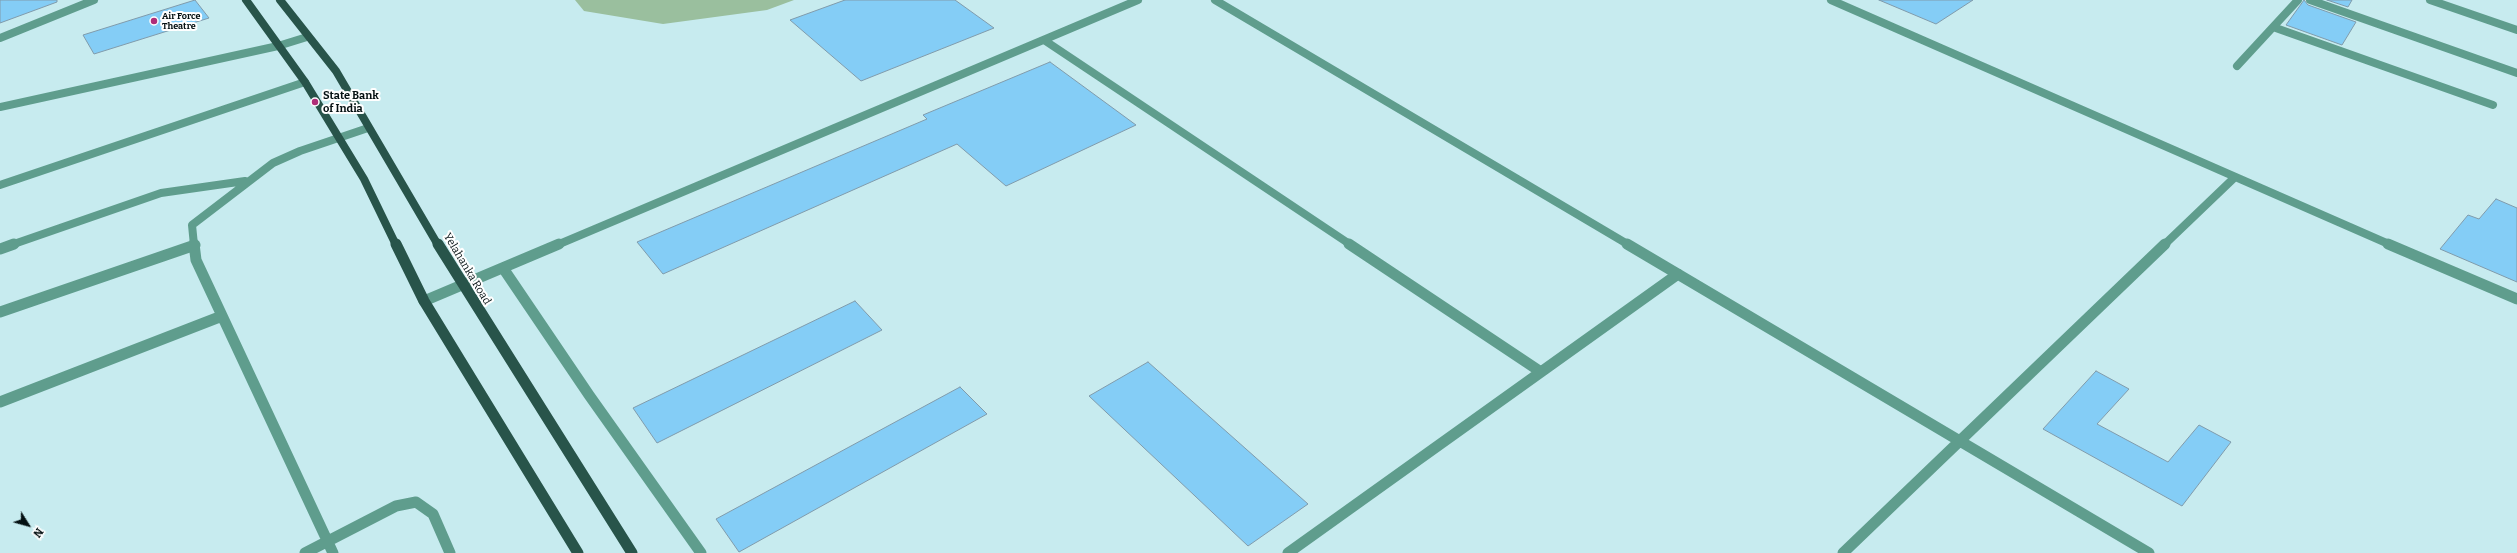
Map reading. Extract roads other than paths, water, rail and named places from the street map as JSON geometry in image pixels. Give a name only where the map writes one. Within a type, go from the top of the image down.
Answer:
[{"type":"main road","points":[[246,0],[305,82],[364,179],[424,301],[578,553]]},
{"type":"main road","name":"Yelahanka Road","points":[[280,0],[307,37],[336,72],[462,285],[632,553]]},
{"type":"street","points":[[0,38],[94,0]]},
{"type":"street","points":[[424,301],[1138,0]]},
{"type":"street","points":[[1215,0],[2148,553]]},
{"type":"street","points":[[1831,0],[2234,178],[2517,299]]},
{"type":"street","points":[[2237,66],[2298,0]]},
{"type":"street","points":[[2310,0],[2517,73]]},
{"type":"street","points":[[2430,0],[2517,30]]},
{"type":"street","points":[[2273,27],[2493,105]]},
{"type":"street","points":[[0,107],[278,46],[307,37]]},
{"type":"street","points":[[1044,40],[1541,372]]},
{"type":"street","points":[[0,185],[305,82]]},
{"type":"street","points":[[330,548],[196,260],[192,225],[247,181],[274,163],[300,151],[368,128]]},
{"type":"street","points":[[1843,553],[1958,440],[2234,178]]},
{"type":"street","points":[[0,249],[161,193],[199,189],[247,181]]},
{"type":"street","points":[[0,312],[195,245]]},
{"type":"street","points":[[503,268],[589,395],[701,553]]},
{"type":"street","points":[[1288,553],[1678,274]]},
{"type":"street","points":[[0,402],[222,316]]},
{"type":"street","points":[[305,553],[330,548],[396,506],[416,502],[433,514],[450,553]]},
{"type":"place","name":"Air Force Theatre","points":[[154,21]]},
{"type":"place","name":"State Bank of India","points":[[315,102]]}]
